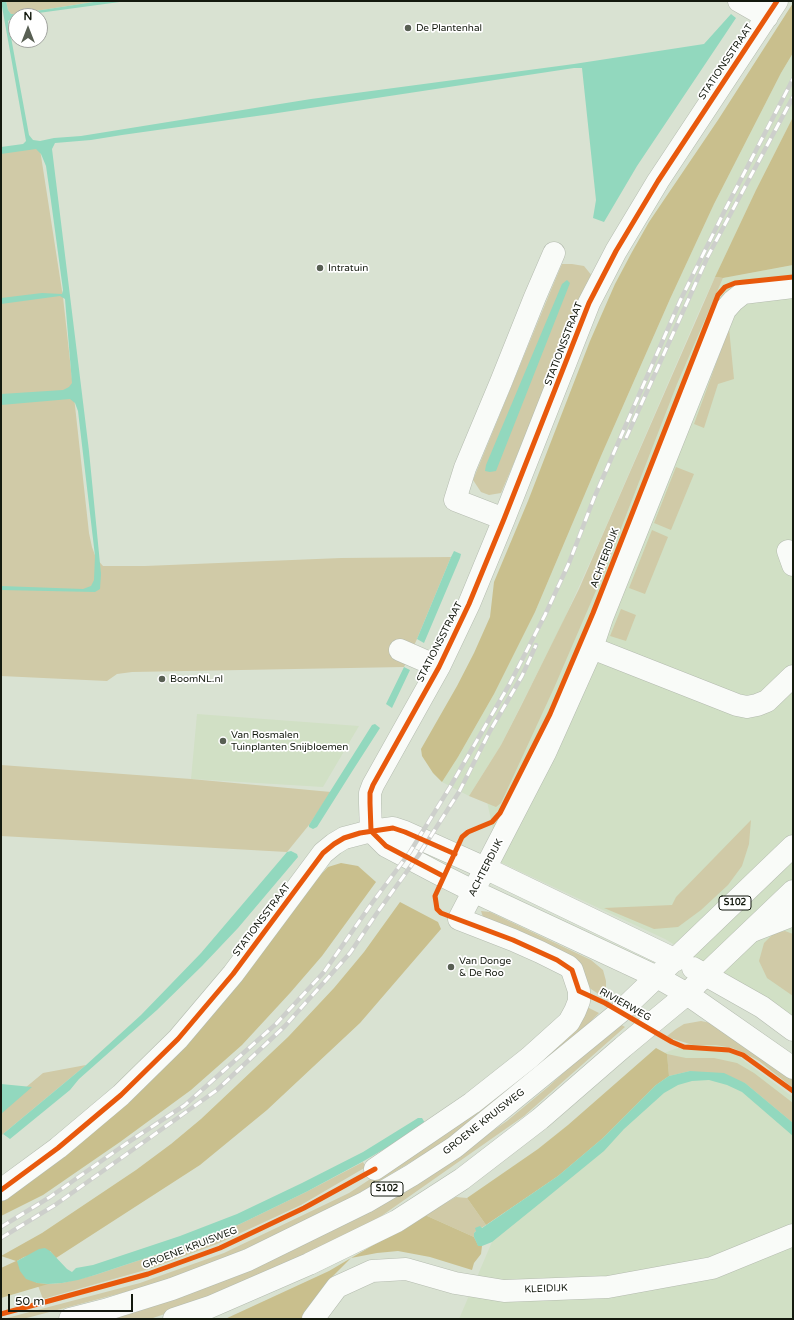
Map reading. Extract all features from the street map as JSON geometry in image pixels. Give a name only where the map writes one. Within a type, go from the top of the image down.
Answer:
[{"type":"street","points":[[739,1],[772,9]]},
{"type":"street","name":"STATIONSSTRAAT","points":[[1,1190],[58,1148],[121,1095],[178,1039],[233,974],[323,853],[344,838],[371,831],[370,793],[373,785],[438,667],[469,604],[589,303],[613,257],[658,181],[772,9]]},
{"type":"street","points":[[504,519],[455,500],[465,468],[502,382],[554,253]]},
{"type":"street","name":"ACHTERDIJK","points":[[375,1169],[472,1103],[529,1058],[569,1022],[579,1001],[579,991],[572,970],[568,966],[513,940],[459,919],[545,753],[592,648],[602,618],[725,310],[743,293],[793,287]]},
{"type":"street","points":[[592,648],[737,705],[747,707],[766,701],[793,676]]},
{"type":"street","points":[[400,650],[438,667]]},
{"type":"street","points":[[371,831],[393,828],[485,868],[706,975],[762,1007],[793,1030]]},
{"type":"street","points":[[371,831],[386,846],[473,891],[657,977],[687,994],[793,1068]]},
{"type":"street","name":"GROENE KRUISWEG","points":[[70,1319],[105,1310],[172,1288],[248,1260],[366,1202],[455,1148],[620,1012],[676,960],[793,846]]},
{"type":"street","points":[[174,1319],[210,1307],[295,1270],[397,1221],[462,1179],[540,1119],[687,994],[793,891]]},
{"type":"street","points":[[752,931],[793,915]]},
{"type":"street","name":"KLEIDIJK","points":[[312,1319],[337,1287],[372,1271],[406,1269],[455,1283],[504,1291],[608,1287],[712,1268],[793,1235]]},
{"type":"shaded area","points":[[1,1],[6,1],[8,10],[8,40]]},
{"type":"shaded area","points":[[6,1],[100,1],[48,9],[8,8],[8,10]]},
{"type":"shaded area","points":[[100,1],[127,1],[48,12],[48,9]]},
{"type":"shaded area","points":[[793,3],[793,53],[781,73],[714,204],[670,299],[535,612],[494,694],[442,782],[433,773],[422,756],[421,749],[457,686],[490,617],[494,582],[528,501],[590,341],[615,284],[649,222],[718,120]]},
{"type":"shaded area","points":[[731,14],[736,18],[637,166],[604,222],[593,218],[596,200],[582,68],[91,140],[55,143],[52,149],[89,451],[101,574],[100,589],[95,592],[1,590],[1,586],[83,589],[91,586],[94,580],[95,556],[78,411],[75,403],[70,399],[1,405],[1,394],[63,390],[69,387],[72,383],[65,299],[60,296],[1,304],[1,298],[42,293],[62,294],[63,290],[46,166],[41,154],[36,149],[1,154],[1,147],[23,144],[26,141],[9,48],[13,48],[29,135],[33,140],[40,141],[54,138],[81,136],[311,99],[574,64],[704,44]]},
{"type":"shaded area","points":[[793,53],[793,117],[756,190],[701,307],[563,622],[501,745],[469,796],[442,782],[494,694],[535,612],[670,299],[714,204],[781,73]]},
{"type":"shaded area","points":[[793,117],[793,265],[723,278],[715,277],[756,190]]},
{"type":"shaded area","points":[[39,143],[63,297],[89,533],[96,558],[103,566],[145,566],[341,558],[451,557],[404,667],[132,672],[117,674],[107,681],[1,676],[1,149]]},
{"type":"shaded area","points":[[562,264],[584,266],[593,277],[501,493],[489,495],[481,492],[473,480]]},
{"type":"shaded area","points":[[793,265],[793,1020],[739,984],[665,939],[500,862],[485,792],[654,430],[723,278]]},
{"type":"shaded area","points":[[715,277],[723,278],[677,384],[604,572],[554,688],[501,803],[496,807],[469,796],[501,745],[579,589]]},
{"type":"shaded area","points":[[567,280],[570,283],[496,471],[485,471],[486,465],[562,284]]},
{"type":"shaded area","points":[[729,328],[734,379],[718,384],[704,428],[694,424]]},
{"type":"shaded area","points":[[676,467],[694,474],[671,530],[654,523]]},
{"type":"shaded area","points":[[652,530],[668,537],[645,594],[629,588]]},
{"type":"shaded area","points":[[454,551],[461,554],[460,558],[424,643],[417,639]]},
{"type":"shaded area","points":[[621,609],[636,615],[626,641],[610,636]]},
{"type":"shaded area","points":[[404,667],[410,670],[392,708],[386,704]]},
{"type":"shaded area","points":[[197,714],[359,726],[323,787],[191,779]]},
{"type":"shaded area","points":[[375,724],[380,728],[317,827],[313,829],[309,827],[372,725]]},
{"type":"shaded area","points":[[1,765],[191,779],[331,792],[309,825],[287,852],[1,836]]},
{"type":"shaded area","points":[[751,820],[749,844],[742,866],[728,885],[701,910],[678,927],[654,929],[604,908],[672,905],[676,897]]},
{"type":"shaded area","points":[[291,851],[297,854],[298,857],[238,928],[202,966],[157,1010],[79,1079],[70,1090],[10,1139],[3,1134],[86,1065],[141,1015],[201,953],[287,852]]},
{"type":"shaded area","points":[[341,863],[358,866],[376,882],[322,956],[242,1045],[191,1090],[120,1142],[43,1195],[1,1216],[1,1200],[45,1167],[328,867]]},
{"type":"shaded area","points":[[400,902],[438,922],[441,929],[360,1023],[267,1110],[200,1165],[56,1258],[50,1251],[24,1257],[17,1261],[37,1283],[48,1284],[1,1298],[1,1268],[16,1261],[1,1256],[42,1233],[136,1170],[201,1119],[288,1037],[334,988],[364,952]]},
{"type":"shaded area","points":[[481,911],[490,912],[591,960],[603,970],[606,981],[606,999],[483,917]]},
{"type":"shaded area","points":[[785,931],[793,934],[793,996],[767,978],[759,961],[764,943],[774,933]]},
{"type":"shaded area","points":[[583,1005],[599,1013],[562,1050],[449,1139],[351,1198],[271,1238],[210,1264],[148,1286],[23,1319],[3,1319],[140,1283],[224,1253],[349,1193],[433,1138]]},
{"type":"shaded area","points":[[701,1021],[711,1023],[751,1049],[793,1080],[793,1088],[759,1061],[742,1052],[732,1048],[716,1045],[693,1045],[667,1036],[684,1024]]},
{"type":"shaded area","points":[[618,1023],[625,1027],[524,1116],[360,1231],[218,1296],[150,1319],[97,1319],[445,1164],[507,1121],[548,1087]]},
{"type":"shaded area","points":[[711,1036],[793,1097],[793,1319],[459,1319],[518,1181],[650,1058]]},
{"type":"shaded area","points":[[656,1048],[667,1054],[669,1076],[656,1085],[603,1138],[558,1176],[486,1225],[467,1198],[538,1149],[568,1125]]},
{"type":"shaded area","points":[[667,1054],[686,1058],[714,1058],[737,1063],[754,1073],[793,1103],[793,1123],[745,1083],[690,1071],[669,1076]]},
{"type":"shaded area","points":[[86,1065],[1,1136],[1,1108],[43,1073]]},
{"type":"shaded area","points":[[690,1071],[724,1073],[745,1083],[793,1123],[793,1136],[742,1092],[727,1085],[709,1080],[692,1081],[678,1085],[664,1093],[624,1129],[604,1151],[492,1242],[478,1246],[474,1237],[474,1233],[476,1231],[475,1228],[480,1226],[482,1228],[558,1176],[603,1138],[656,1085],[669,1076]]},
{"type":"shaded area","points":[[1,1084],[32,1087],[1,1114]]},
{"type":"shaded area","points":[[418,1118],[422,1118],[425,1123],[424,1126],[306,1192],[240,1224],[182,1246],[78,1280],[62,1283],[37,1283],[26,1279],[20,1271],[17,1261],[39,1249],[45,1248],[50,1251],[67,1269],[72,1272],[76,1268],[93,1265],[180,1236],[237,1214],[302,1183],[363,1152]]},
{"type":"shaded area","points":[[363,1162],[366,1167],[301,1205],[217,1244],[149,1269],[43,1299],[37,1283],[62,1283],[95,1275],[182,1246],[240,1224]]},
{"type":"shaded area","points":[[456,1197],[467,1198],[486,1225],[474,1233],[474,1237],[425,1215]]},
{"type":"shaded area","points":[[425,1215],[474,1237],[478,1245],[482,1246],[481,1254],[474,1263],[472,1270],[430,1257],[398,1251],[351,1258]]},
{"type":"shaded area","points":[[351,1258],[328,1281],[302,1319],[225,1319],[329,1271]]},
{"type":"railway","points":[[1,1227],[50,1197],[127,1143],[185,1105],[276,1024],[324,972],[410,852],[450,787],[509,685],[545,615],[569,563],[594,498],[680,301],[793,79]]},
{"type":"railway","points":[[626,438],[708,256],[793,97]]},
{"type":"railway","points":[[1,1238],[55,1205],[217,1090],[285,1026],[350,953],[418,856],[459,792],[490,731],[522,676],[536,645]]},
{"type":"cycle path","points":[[371,831],[370,793],[373,785],[439,667],[469,604],[589,303],[616,251],[658,181],[777,1]]},
{"type":"cycle path","name":"RIVIERWEG","points":[[793,277],[735,283],[725,287],[718,295],[593,613],[550,714],[500,813],[492,822],[468,832],[462,837],[435,896],[437,909],[441,913],[513,940],[557,960],[572,970],[579,991],[605,1003],[672,1042],[684,1047],[729,1050],[743,1055],[793,1091]]},
{"type":"cycle path","points":[[1,1190],[58,1148],[121,1095],[178,1039],[233,974],[323,853],[334,844],[344,838],[360,833],[393,828],[455,854]]},
{"type":"cycle path","points":[[371,831],[386,846],[443,876]]},
{"type":"cycle path","points":[[1,1314],[148,1274],[220,1248],[304,1208],[375,1169]]},
{"type":"place","name":"De Plantenhal","points":[[408,28]]},
{"type":"place","name":"Intratuin","points":[[320,268]]},
{"type":"place","name":"BoomNL.nl","points":[[162,679]]},
{"type":"place","name":"Van Rosmalen Tuinplanten Snijbloemen","points":[[223,741]]},
{"type":"place","name":"Van Donge & De Roo","points":[[451,967]]}]
